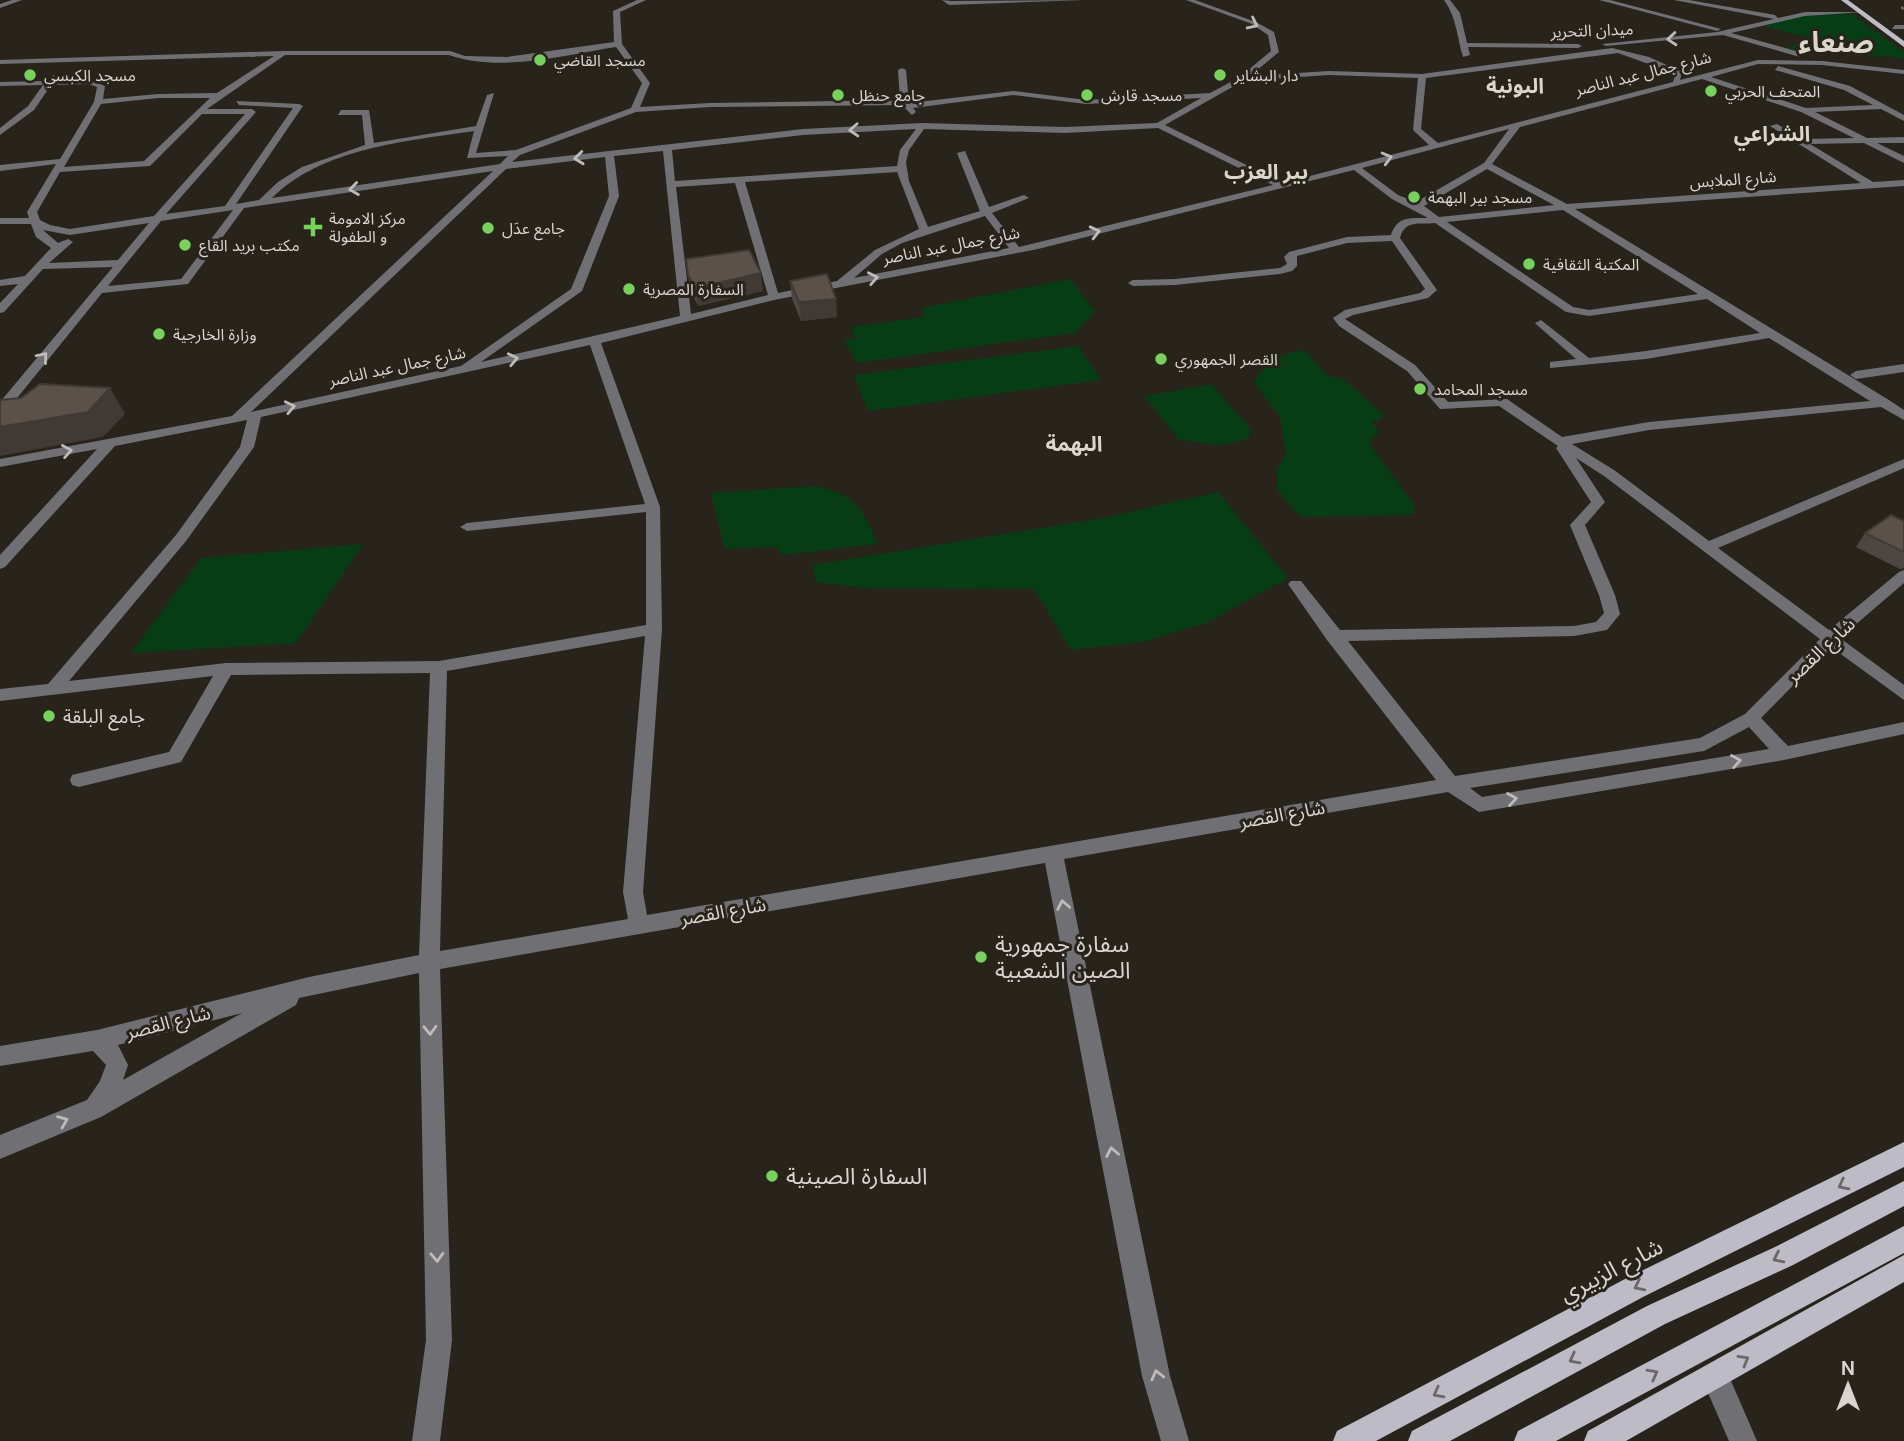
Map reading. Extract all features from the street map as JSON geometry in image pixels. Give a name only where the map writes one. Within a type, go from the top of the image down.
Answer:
[{"type":"main road","points":[[1844,0],[1904,45]]},
{"type":"main road","points":[[1856,0],[1904,34]]},
{"type":"main road","name":"شارع الزبيري","points":[[1347,1441],[1634,1288],[1904,1154]]},
{"type":"main road","points":[[1422,1441],[1656,1315],[1784,1256],[1904,1193]]},
{"type":"main road","points":[[1528,1441],[1904,1239]]},
{"type":"main road","points":[[1598,1441],[1904,1268]]},
{"type":"street","points":[[0,6],[19,0]]},
{"type":"street","points":[[635,110],[646,83],[618,44],[616,12],[643,0]]},
{"type":"street","points":[[945,0],[949,3],[1082,0]]},
{"type":"street","points":[[0,221],[34,221],[47,228],[70,232],[161,216],[505,166],[803,132],[922,126],[1065,130],[1159,125],[1241,79],[1275,52],[1270,34],[1254,23],[1189,0]]},
{"type":"street","points":[[1447,0],[1457,13],[1462,45],[1470,68]]},
{"type":"street","points":[[1602,0],[1725,32]]},
{"type":"street","points":[[1677,0],[1779,20]]},
{"type":"street","points":[[1662,16],[1698,2]]},
{"type":"street","name":"ميدان التحرير","points":[[1462,45],[1579,46],[1707,35],[1814,13],[1860,12]]},
{"type":"street","points":[[1895,27],[1904,27]]},
{"type":"street","name":"ميدان التحرير","points":[[1725,32],[1810,57],[1873,68]]},
{"type":"street","points":[[1707,35],[1735,40],[1768,52],[1758,62],[1847,88],[1904,118]]},
{"type":"street","points":[[0,62],[283,53],[450,53],[458,58],[491,61],[618,44]]},
{"type":"street","points":[[1579,46],[1620,51],[1664,65],[1679,74],[1676,81]]},
{"type":"street","points":[[1241,79],[1329,73],[1422,76],[1620,51]]},
{"type":"street","points":[[55,170],[147,164],[210,101],[283,53]]},
{"type":"street","points":[[1810,57],[1894,61]]},
{"type":"street","points":[[0,132],[31,107],[50,82],[59,61]]},
{"type":"street","name":"شارع جمال عبد الناصر","points":[[0,463],[236,419],[594,341],[774,297],[1016,250],[1282,186],[1676,81],[1758,62],[1808,62],[1904,72]]},
{"type":"street","points":[[902,70],[905,104],[922,126]]},
{"type":"street","points":[[1422,76],[1417,130],[1435,145]]},
{"type":"street","points":[[1701,76],[1804,110],[1904,160]]},
{"type":"street","points":[[0,84],[90,82],[102,86],[98,102],[32,212],[40,235],[57,248]]},
{"type":"street","points":[[0,96],[14,84]]},
{"type":"street","points":[[491,95],[470,156],[517,153],[635,110],[710,105],[905,104],[1013,93],[1086,102],[1212,95]]},
{"type":"street","points":[[98,102],[158,96],[219,95]]},
{"type":"street","points":[[210,101],[299,106],[229,207]]},
{"type":"street","points":[[1804,110],[1881,107]]},
{"type":"street","points":[[0,410],[121,263],[252,112],[199,111]]},
{"type":"street","points":[[341,114],[366,112],[370,148]]},
{"type":"street","points":[[1159,125],[1282,186]]},
{"type":"street","points":[[1417,206],[1487,165],[1517,125]]},
{"type":"street","points":[[922,126],[903,151],[900,169],[921,214],[924,231]]},
{"type":"street","points":[[1774,126],[1869,184]]},
{"type":"street","points":[[263,202],[272,190],[314,165],[370,148],[480,128]]},
{"type":"street","points":[[1798,142],[1904,140]]},
{"type":"street","points":[[667,149],[686,318]]},
{"type":"street","points":[[236,419],[517,153]]},
{"type":"street","points":[[962,153],[985,210],[1016,250]]},
{"type":"street","points":[[460,370],[576,291],[614,195],[609,155]]},
{"type":"street","points":[[0,168],[62,161]]},
{"type":"street","points":[[1487,165],[1565,207],[1904,416]]},
{"type":"street","points":[[1354,166],[1395,197],[1417,206],[1570,310],[1580,313],[1708,296]]},
{"type":"street","points":[[672,184],[900,169]]},
{"type":"street","points":[[739,179],[774,297]]},
{"type":"street","name":"شارع الملابس","points":[[1395,238],[1398,224],[1403,221],[1904,183]]},
{"type":"street","points":[[841,284],[874,254],[897,239],[957,225],[985,210],[1024,198]]},
{"type":"street","points":[[99,290],[184,282],[242,205]]},
{"type":"street","points":[[1,309],[57,248],[72,240],[124,232],[161,216]]},
{"type":"street","points":[[1608,233],[1904,403]]},
{"type":"street","points":[[1133,283],[1175,282],[1280,271],[1293,264],[1289,257],[1293,254],[1347,240],[1395,238],[1431,290],[1424,296],[1349,312],[1339,318],[1343,324],[1411,368],[1445,406],[1502,402],[1507,408],[1609,473],[1904,694]]},
{"type":"street","points":[[43,266],[121,263]]},
{"type":"street","points":[[0,283],[30,279]]},
{"type":"street","points":[[1541,323],[1586,361]]},
{"type":"street","points":[[1554,365],[1646,355],[1773,334]]},
{"type":"street","points":[[594,341],[653,507],[654,629],[633,892],[639,925]]},
{"type":"street","points":[[1856,375],[1904,368]]},
{"type":"street","points":[[1559,442],[1649,426],[1884,403]]},
{"type":"street","points":[[52,689],[181,538],[247,447],[255,415]]},
{"type":"street","points":[[1333,636],[1574,631],[1601,626],[1612,614],[1607,594],[1577,525],[1598,502],[1559,442]]},
{"type":"street","points":[[0,564],[109,443]]},
{"type":"street","points":[[1707,547],[1904,463]]},
{"type":"street","points":[[467,527],[653,507]]},
{"type":"street","name":"شارع القصر","points":[[0,1056],[97,1040],[309,986],[429,962],[1451,784],[1704,744],[1751,718],[1829,639],[1904,575]]},
{"type":"street","points":[[1296,584],[1333,636],[1451,784],[1479,805],[1784,753],[1904,729]]},
{"type":"street","points":[[0,695],[226,669],[439,667],[654,629]]},
{"type":"street","points":[[426,1441],[439,1340],[429,962],[439,667]]},
{"type":"street","points":[[79,780],[175,757],[226,669]]},
{"type":"street","points":[[1751,718],[1784,753]]},
{"type":"street","points":[[1052,854],[1156,1376],[1175,1441]]},
{"type":"street","points":[[0,1147],[93,1109],[309,986]]},
{"type":"street","points":[[93,1109],[109,1087],[117,1065],[110,1051],[97,1040]]},
{"type":"street","points":[[1715,1377],[1743,1441]]},
{"type":"green space","points":[[1852,14],[1904,52],[1904,58],[1782,49],[1814,39],[1763,26],[1805,15]]},
{"type":"green space","points":[[1070,279],[1095,311],[1075,333],[857,363],[844,340],[856,338],[851,327],[924,317],[921,308]]},
{"type":"green space","points":[[1078,346],[1101,380],[868,411],[854,375]]},
{"type":"green space","points":[[1304,350],[1328,376],[1343,379],[1385,416],[1372,422],[1379,433],[1368,442],[1414,505],[1414,515],[1301,517],[1277,490],[1277,470],[1286,454],[1280,417],[1254,382],[1275,360]]},
{"type":"green space","points":[[1211,384],[1251,429],[1249,438],[1221,445],[1179,440],[1144,396]]},
{"type":"green space","points":[[816,486],[840,494],[856,505],[878,544],[782,555],[776,547],[725,549],[711,493]]},
{"type":"green space","points":[[1218,492],[1288,578],[1206,623],[1142,642],[1071,650],[1034,589],[864,588],[816,582],[812,565],[1103,518]]},
{"type":"green space","points":[[363,544],[296,643],[131,653],[201,558]]},
{"type":"building","points":[[749,250],[761,273],[695,288],[688,275],[686,259]]},
{"type":"building","points":[[827,274],[836,299],[799,302],[790,281]]},
{"type":"building","points":[[40,384],[110,388],[88,412],[0,427],[0,400],[21,398]]},
{"type":"building","points":[[1891,515],[1904,521],[1904,552],[1865,533]]},
{"type":"place","name":"مسجد القاضي","points":[[540,60]]},
{"type":"place","name":"مسجد الكبسي","points":[[30,75]]},
{"type":"place","name":"دار البشاير","points":[[1220,75]]},
{"type":"place","name":"المتحف الحربي","points":[[1711,91]]},
{"type":"place","name":"جامع حنظل","points":[[838,95]]},
{"type":"place","name":"مسجد قارش","points":[[1087,95]]},
{"type":"place","name":"مسجد بير البهمة","points":[[1414,197]]},
{"type":"place","name":"مركز الامومة و الطفولة","points":[[313,227]]},
{"type":"place","name":"جامع عدَل","points":[[488,228]]},
{"type":"place","name":"مكتب بريد القاع","points":[[185,245]]},
{"type":"place","name":"المكتبة الثقافية","points":[[1529,264]]},
{"type":"place","name":"السفارة المصرية","points":[[629,289]]},
{"type":"place","name":"وزارة الخارجية","points":[[159,334]]},
{"type":"place","name":"القصر الجمهوري","points":[[1161,359]]},
{"type":"place","name":"مسجد المحامد","points":[[1420,389]]},
{"type":"place","name":"جامع البلقة","points":[[49,716]]},
{"type":"place","name":"سفارة جمهورية الصين الشعبية","points":[[981,957]]},
{"type":"place","name":"السفارة الصينية","points":[[772,1176]]},
{"type":"district","name":"صنعاء","points":[[1836,42]]},
{"type":"district","name":"البونية","points":[[1515,86]]},
{"type":"district","name":"الشراعي","points":[[1772,134]]},
{"type":"district","name":"بير العزب","points":[[1266,172]]},
{"type":"district","name":"البهمة","points":[[1074,444]]}]
